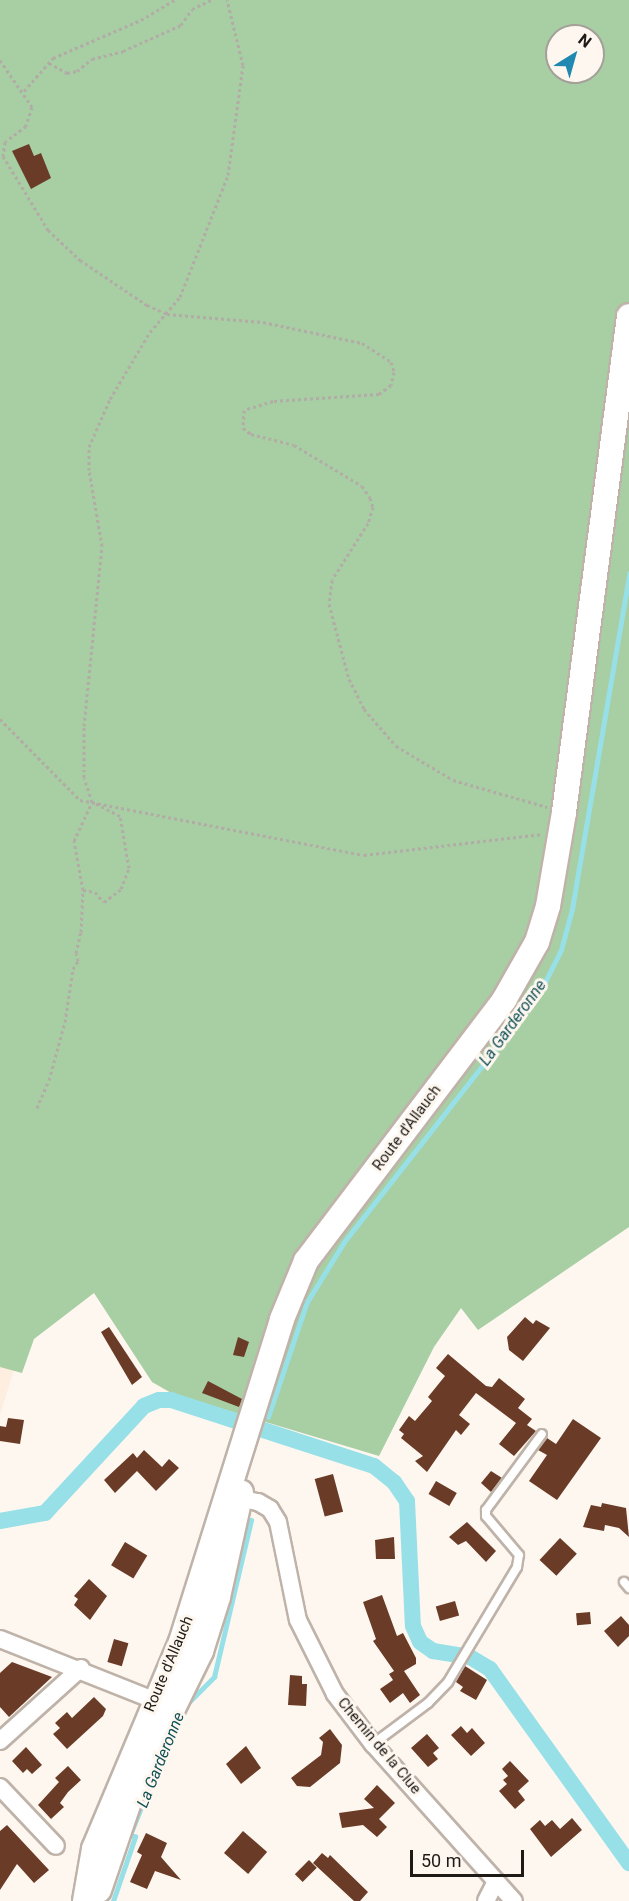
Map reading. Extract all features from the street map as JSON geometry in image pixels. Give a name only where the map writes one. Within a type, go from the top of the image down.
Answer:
[{"type":"main road","name":"Route d'Allauch","points":[[84,1901],[94,1848],[126,1787],[164,1704],[201,1651],[249,1424],[282,1319],[306,1261],[523,972],[548,906],[563,822],[629,316]]},
{"type":"main road","name":"Route d'Allauch","points":[[95,1901],[126,1787]]},
{"type":"street","name":"Chemin de la Clue","points":[[232,1497],[270,1509],[278,1522],[298,1620],[335,1694],[374,1744],[514,1901]]},
{"type":"street","points":[[0,1639],[81,1668],[164,1704]]},
{"type":"street","points":[[0,1741],[81,1668]]},
{"type":"street","points":[[0,1787],[56,1846]]},
{"type":"street","points":[[486,1901],[496,1881]]},
{"type":"lane","points":[[374,1744],[428,1703],[448,1682],[465,1648],[517,1567],[519,1555],[486,1516],[486,1510],[542,1434]]},
{"type":"path","points":[[24,91],[49,63],[81,43],[141,20],[174,0]]},
{"type":"path","points":[[49,63],[67,73],[77,71],[92,59],[123,51],[181,25],[192,9],[211,0]]},
{"type":"path","points":[[37,1108],[49,1080],[65,1022],[73,969],[78,961],[76,953],[81,932],[83,890],[74,841],[92,802],[84,778],[84,726],[102,546],[89,470],[89,447],[110,399],[150,332],[180,297],[228,175],[243,65],[227,0]]},
{"type":"path","points":[[0,60],[24,91],[32,107],[26,126],[5,142],[3,156],[13,177],[48,230],[80,260],[139,300],[167,314],[263,322],[362,343],[391,362],[394,372],[390,385],[379,394],[273,401],[244,410],[243,428],[251,434],[294,445],[362,486],[374,507],[368,523],[332,580],[329,604],[349,679],[364,709],[396,746],[453,780],[563,822]]},
{"type":"path","points":[[0,719],[80,800],[364,855],[563,822]]},
{"type":"path","points":[[83,890],[95,892],[104,902],[121,889],[129,868],[120,816],[92,802]]},
{"type":"shaded area","points":[[0,1341],[21,1347],[0,1415]]},
{"type":"green space","points":[[0,0],[629,0],[629,1227],[478,1330],[461,1308],[434,1347],[379,1456],[173,1394],[152,1382],[94,1293],[34,1339],[22,1373],[0,1367]]},
{"type":"building","points":[[29,144],[34,156],[41,153],[51,178],[31,189],[12,151]]},
{"type":"building","points":[[525,1317],[533,1324],[536,1320],[550,1328],[523,1361],[509,1350],[507,1337]]},
{"type":"building","points":[[109,1327],[142,1377],[132,1385],[101,1332]]},
{"type":"building","points":[[238,1337],[249,1342],[244,1357],[233,1355]]},
{"type":"building","points":[[448,1354],[486,1386],[492,1387],[499,1378],[525,1399],[518,1408],[532,1419],[527,1425],[536,1431],[514,1456],[499,1444],[516,1423],[476,1393],[459,1415],[470,1424],[461,1435],[456,1430],[427,1472],[415,1461],[423,1456],[401,1438],[404,1434],[399,1430],[409,1416],[415,1421],[432,1401],[428,1397],[445,1376],[436,1368]]},
{"type":"building","points":[[208,1381],[242,1399],[239,1407],[202,1393]]},
{"type":"building","points":[[8,1418],[24,1420],[20,1444],[0,1441],[0,1426],[6,1427]]},
{"type":"building","points":[[573,1419],[601,1438],[557,1500],[529,1481],[547,1455],[538,1450],[547,1438],[556,1444]]},
{"type":"building","points":[[144,1450],[162,1467],[169,1459],[179,1468],[156,1491],[137,1471],[115,1493],[104,1480],[133,1453],[137,1458]]},
{"type":"building","points":[[491,1471],[502,1478],[491,1492],[481,1483]]},
{"type":"building","points":[[333,1474],[343,1512],[325,1517],[315,1479]]},
{"type":"building","points":[[436,1481],[457,1493],[449,1506],[428,1494]]},
{"type":"building","points":[[602,1503],[626,1508],[629,1537],[619,1528],[605,1525],[604,1531],[583,1527],[591,1505],[601,1507]]},
{"type":"building","points":[[467,1522],[496,1551],[486,1562],[466,1541],[458,1545],[449,1537]]},
{"type":"building","points":[[394,1537],[395,1559],[376,1559],[375,1540]]},
{"type":"building","points":[[560,1538],[577,1554],[556,1576],[540,1560]]},
{"type":"building","points":[[125,1542],[147,1555],[133,1579],[111,1565]]},
{"type":"building","points":[[89,1579],[107,1596],[90,1620],[74,1605],[78,1599],[74,1596]]},
{"type":"building","points":[[382,1595],[397,1636],[403,1633],[416,1658],[416,1664],[404,1671],[420,1695],[410,1703],[403,1693],[390,1703],[380,1689],[393,1680],[389,1674],[394,1671],[373,1641],[376,1639],[363,1602]]},
{"type":"building","points":[[455,1601],[459,1615],[440,1621],[436,1607]]},
{"type":"building","points":[[590,1612],[591,1624],[577,1625],[576,1613]]},
{"type":"building","points":[[621,1616],[629,1625],[629,1636],[618,1647],[604,1631]]},
{"type":"building","points":[[114,1639],[128,1643],[122,1666],[107,1662]]},
{"type":"building","points":[[12,1662],[52,1677],[9,1717],[0,1707],[0,1673]]},
{"type":"building","points":[[465,1666],[487,1680],[476,1700],[460,1691],[463,1687],[456,1682]]},
{"type":"building","points":[[290,1675],[302,1676],[302,1684],[307,1684],[306,1706],[288,1705]]},
{"type":"building","points":[[94,1697],[106,1709],[103,1716],[67,1749],[53,1734],[60,1728],[55,1723],[67,1712],[72,1718]]},
{"type":"building","points":[[461,1726],[467,1733],[472,1728],[485,1743],[471,1756],[451,1735]]},
{"type":"building","points":[[330,1729],[342,1745],[340,1763],[310,1787],[297,1786],[291,1778],[321,1755],[323,1742],[319,1738]]},
{"type":"building","points":[[427,1734],[439,1748],[433,1753],[438,1759],[428,1767],[411,1748]]},
{"type":"building","points":[[246,1746],[261,1768],[241,1784],[226,1764]]},
{"type":"building","points":[[26,1747],[42,1765],[32,1774],[27,1769],[23,1773],[12,1761]]},
{"type":"building","points":[[510,1761],[529,1781],[518,1791],[525,1800],[515,1809],[499,1791],[507,1784],[503,1780],[508,1776],[502,1769]]},
{"type":"building","points":[[68,1766],[81,1780],[60,1803],[64,1807],[51,1819],[38,1805],[59,1782],[55,1778]]},
{"type":"building","points":[[377,1785],[395,1803],[379,1819],[387,1827],[377,1837],[363,1825],[342,1828],[339,1813],[374,1808],[364,1799]]},
{"type":"building","points":[[572,1818],[582,1830],[551,1857],[530,1829],[540,1820],[545,1826],[552,1820],[560,1829]]},
{"type":"building","points":[[7,1825],[49,1870],[34,1883],[17,1864],[0,1890],[0,1831]]},
{"type":"building","points":[[243,1831],[267,1852],[248,1874],[224,1853]]},
{"type":"building","points":[[146,1833],[167,1843],[161,1857],[181,1880],[155,1871],[147,1889],[130,1882],[142,1855],[137,1852]]},
{"type":"building","points":[[322,1853],[328,1858],[330,1855],[368,1892],[360,1901],[354,1901],[313,1863]]},
{"type":"building","points":[[309,1860],[317,1868],[303,1882],[295,1874]]},
{"type":"waterway","name":"La Garderonne","points":[[268,1417],[307,1302],[344,1242],[540,992],[561,950],[572,909],[629,574]]},
{"type":"waterway","points":[[0,1521],[45,1513],[144,1406],[159,1400],[171,1400],[374,1466],[394,1482],[407,1501],[413,1626],[420,1642],[433,1651],[470,1657],[490,1669],[629,1863]]},
{"type":"waterway","name":"La Garderonne","points":[[186,1705],[214,1677],[251,1520]]},
{"type":"waterway","name":"La Garderonne","points":[[113,1901],[135,1837],[130,1835],[157,1768]]}]
